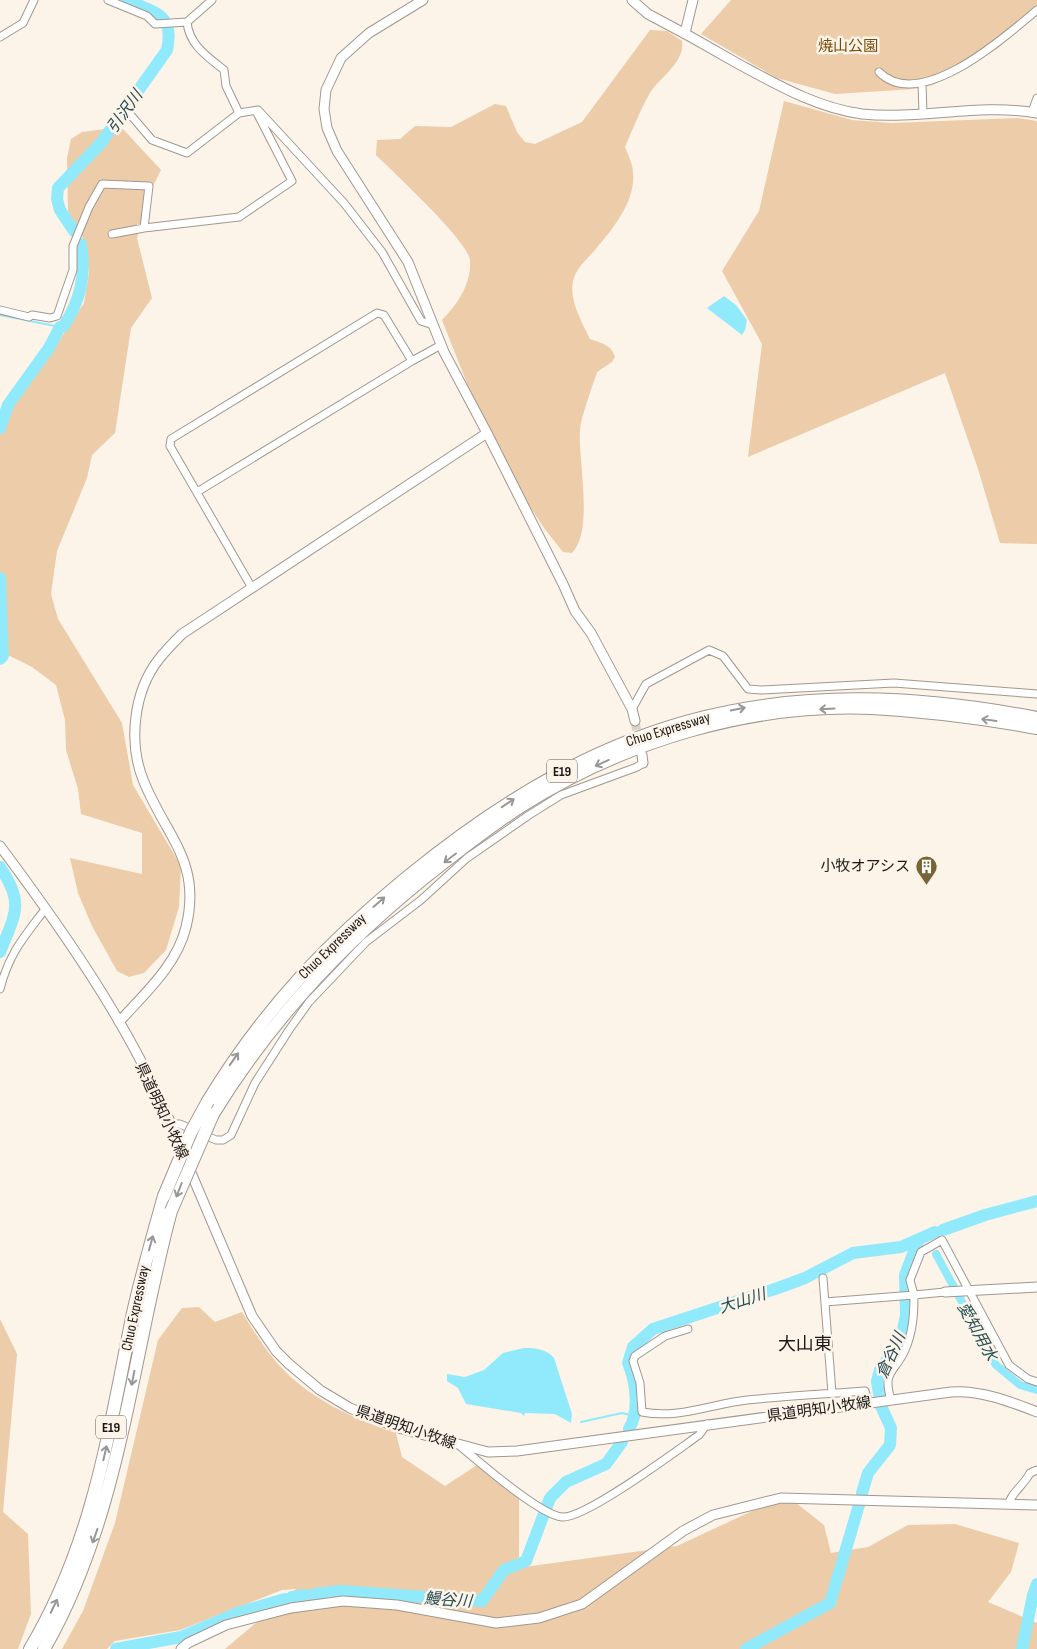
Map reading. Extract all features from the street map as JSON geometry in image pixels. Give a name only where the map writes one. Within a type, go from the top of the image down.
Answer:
[{"type":"highway","name":"Chuo Expressway","points":[[30,1649],[61,1592],[85,1530],[111,1427],[145,1261],[164,1196],[191,1132],[208,1101],[251,1035],[286,991],[360,918],[439,852],[518,796],[590,757],[659,729],[705,716],[745,708],[796,701],[870,698],[924,701],[1037,718]]},
{"type":"highway","name":"Chuo Expressway","points":[[44,1649],[72,1596],[98,1525],[118,1447],[157,1264],[171,1211],[213,1114],[236,1076],[295,1000],[371,924],[444,862],[522,806],[594,767],[663,739],[723,723],[787,712],[870,708],[923,712],[1037,728]]},
{"type":"main road","points":[[424,0],[369,33],[346,53],[333,72],[326,90],[324,109],[327,128],[337,151],[408,262],[441,345],[575,611],[591,633],[632,709],[635,721]]},
{"type":"main road","points":[[632,0],[648,14],[781,87],[822,104],[860,114],[923,114],[983,110],[1035,112]]},
{"type":"main road","points":[[685,34],[692,0]]},
{"type":"main road","points":[[119,1022],[166,967],[186,929],[190,904],[190,881],[183,854],[144,782],[135,750],[136,720],[143,686],[158,660],[182,634],[487,433]]},
{"type":"main road","name":"県道明知小牧線","points":[[0,846],[46,908],[119,1022],[172,1124],[199,1195],[252,1316],[276,1351],[320,1390],[350,1408],[402,1428],[488,1452],[518,1451],[871,1402],[969,1391],[1037,1412]]},
{"type":"main road","points":[[945,1292],[1037,1287]]},
{"type":"main road","points":[[181,1649],[188,1643],[226,1626],[291,1608],[343,1601],[396,1605],[496,1622],[539,1618],[582,1604],[683,1530],[713,1515],[781,1498],[1037,1505]]},
{"type":"street","points":[[0,37],[23,23],[34,0]]},
{"type":"street","points":[[108,0],[147,16],[155,24],[187,22],[212,0]]},
{"type":"street","points":[[879,72],[903,84],[922,83],[938,78],[987,51],[1037,10]]},
{"type":"street","points":[[187,22],[188,34],[193,42],[224,70],[226,86],[239,113]]},
{"type":"street","points":[[922,83],[923,114]]},
{"type":"street","points":[[1035,112],[1037,98]]},
{"type":"street","points":[[112,234],[144,228],[239,217],[292,181],[255,110]]},
{"type":"street","points":[[129,113],[152,140],[187,153],[239,113],[258,110],[344,203],[382,252],[421,321],[433,325]]},
{"type":"street","points":[[0,310],[29,317],[32,314],[50,318],[57,316],[73,270],[73,246],[89,207],[102,184],[149,186],[144,228]]},
{"type":"street","points":[[252,588],[170,446],[171,439],[377,313],[384,315],[412,361]]},
{"type":"street","points":[[196,492],[441,345]]},
{"type":"street","points":[[632,709],[646,684],[709,650],[713,650],[723,656],[748,689],[762,690],[894,683],[1037,694]]},
{"type":"street","points":[[172,1124],[180,1124],[216,1140],[223,1140],[231,1135],[256,1083],[289,1030],[309,1002],[366,942],[421,900],[467,858],[528,815],[561,795],[637,767],[642,759]]},
{"type":"street","points":[[0,989],[6,965],[20,942],[46,908]]},
{"type":"street","points":[[888,1400],[887,1377],[905,1349],[914,1316],[910,1280],[921,1252],[942,1240],[1009,1365],[1028,1379],[1037,1382]]},
{"type":"street","points":[[823,1278],[832,1393]]},
{"type":"street","points":[[825,1302],[945,1292]]},
{"type":"street","points":[[688,1328],[665,1336],[635,1356],[633,1361],[640,1383],[642,1412],[660,1416],[747,1400],[865,1391],[871,1402]]},
{"type":"street","points":[[459,1445],[529,1500],[551,1514],[563,1517],[585,1510],[675,1452],[699,1435],[707,1424]]},
{"type":"street","points":[[1009,1504],[1010,1499],[1025,1483],[1030,1473],[1037,1470]]},
{"type":"green space","name":"焼山公園","points":[[731,0],[1037,0],[1037,14],[997,49],[933,85],[914,89],[835,94],[777,78],[701,34]]},
{"type":"green space","points":[[650,30],[667,31],[682,41],[680,56],[650,93],[625,147],[631,163],[633,184],[622,215],[579,268],[573,281],[572,289],[575,304],[590,339],[609,347],[615,357],[612,362],[597,372],[582,418],[580,444],[584,513],[582,529],[579,543],[572,553],[563,552],[544,528],[519,490],[468,386],[442,320],[453,308],[469,277],[470,260],[466,251],[444,223],[376,155],[377,140],[400,139],[415,126],[451,127],[495,104],[506,106],[517,132],[525,142],[535,144],[582,122]]},
{"type":"green space","points":[[784,101],[852,120],[892,123],[1018,118],[1037,121],[1037,544],[1000,543],[978,469],[945,373],[748,457],[762,344],[722,271],[759,211]]},
{"type":"green space","points":[[123,129],[161,170],[151,190],[137,238],[152,298],[131,328],[115,433],[92,455],[87,478],[57,551],[51,594],[58,619],[122,723],[133,785],[181,866],[179,907],[166,950],[144,973],[129,977],[117,971],[92,926],[78,893],[70,858],[142,874],[142,833],[81,814],[78,789],[66,750],[65,720],[56,685],[32,667],[4,653],[0,637],[0,412],[53,350],[84,303],[89,273],[84,240],[68,211],[67,158],[71,139],[82,132]]},
{"type":"green space","points":[[199,1307],[215,1322],[242,1312],[254,1332],[289,1376],[317,1397],[347,1414],[396,1433],[402,1457],[445,1486],[477,1465],[519,1499],[519,1557],[502,1570],[677,1546],[763,1506],[791,1499],[824,1525],[831,1553],[868,1547],[908,1525],[955,1524],[1019,1543],[1011,1572],[988,1602],[1037,1623],[1037,1649],[225,1649],[296,1589],[282,1590],[180,1630],[115,1641],[107,1649],[62,1649],[83,1611],[115,1523],[158,1340],[182,1308]]},
{"type":"green space","points":[[0,1319],[17,1354],[3,1512],[28,1534],[31,1614],[18,1649],[0,1649]]},
{"type":"water","points":[[724,296],[736,305],[747,320],[742,335],[707,308]]},
{"type":"water","points":[[524,1348],[544,1351],[554,1358],[572,1414],[571,1423],[555,1414],[525,1413],[524,1416],[521,1413],[466,1404],[458,1388],[447,1381],[447,1374],[465,1377],[484,1370],[503,1353]]},
{"type":"waterway","name":"引沢川","points":[[74,231],[60,210],[57,199],[58,188],[101,143],[167,50],[169,38],[165,21],[154,12],[127,0]]},
{"type":"waterway","name":"引沢川","points":[[0,428],[8,405],[49,348],[60,327],[63,327],[74,307],[81,287],[83,267],[81,244]]},
{"type":"waterway","points":[[0,315],[60,327]]},
{"type":"waterway","name":"引沢川","points":[[0,578],[3,656],[0,659]]},
{"type":"waterway","name":"引沢川","points":[[0,867],[8,880],[15,900],[13,918],[0,952]]},
{"type":"waterway","name":"大山川","points":[[943,1230],[985,1215],[1037,1201]]},
{"type":"waterway","name":"大山川","points":[[629,1429],[635,1414],[636,1396],[628,1363],[633,1347],[653,1329],[805,1278],[853,1253],[901,1247],[935,1232]]},
{"type":"waterway","name":"倉谷川","points":[[862,1493],[868,1473],[890,1445],[891,1428],[881,1406],[877,1381],[880,1370],[901,1340],[906,1315],[905,1275],[919,1239]]},
{"type":"waterway","name":"愛知用水","points":[[936,1254],[996,1365],[1020,1385],[1037,1390]]},
{"type":"waterway","points":[[581,1422],[622,1413],[635,1416]]},
{"type":"waterway","name":"鰻谷川","points":[[315,1594],[341,1591],[482,1601],[504,1570],[526,1561],[550,1498],[566,1482],[606,1464],[622,1442]]},
{"type":"waterway","name":"倉谷川","points":[[746,1649],[830,1603],[859,1505]]},
{"type":"waterway","points":[[1022,1649],[1037,1584]]},
{"type":"waterway","name":"鰻谷川","points":[[292,1597],[306,1595]]},
{"type":"waterway","name":"鰻谷川","points":[[116,1649],[181,1637],[240,1612],[285,1599]]},
{"type":"tunnel","points":[[635,721],[639,743]]},
{"type":"place","name":"小牧オアシス","points":[[926,885]]},
{"type":"district","name":"大山東","points":[[805,1344]]}]
